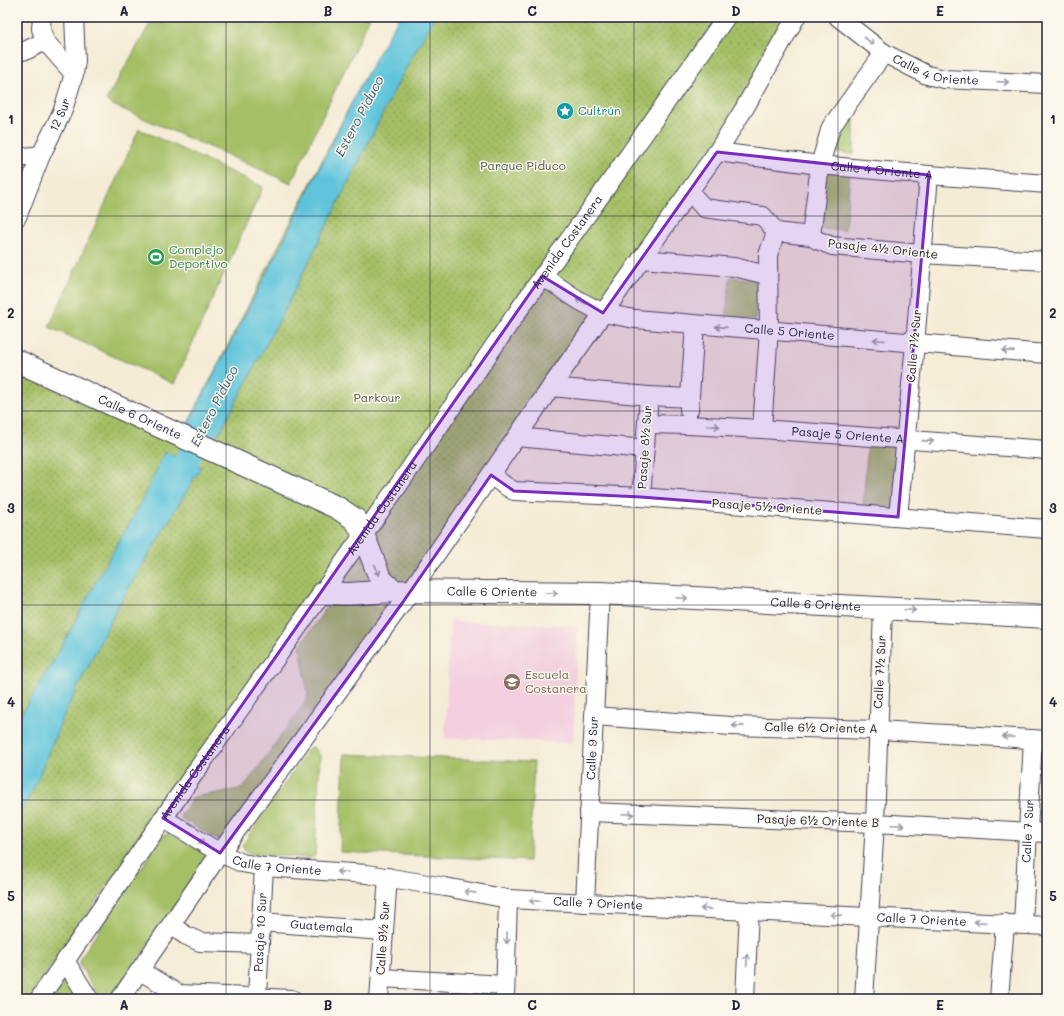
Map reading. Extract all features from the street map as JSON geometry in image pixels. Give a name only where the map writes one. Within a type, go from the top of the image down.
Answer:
[{"type":"main road","name":"Calle 6 Oriente","points":[[17,361],[338,508],[356,520],[380,578],[401,591],[600,593],[1047,617]]},
{"type":"main road","points":[[323,593],[348,594],[401,591]]},
{"type":"street","points":[[42,17],[41,29],[45,41],[74,74]]},
{"type":"street","name":"12 Sur","points":[[17,217],[41,155],[63,110],[74,74],[76,61],[74,17]]},
{"type":"street","name":"Avenida Costanera","points":[[39,999],[66,962],[163,818],[323,593],[542,276],[726,17]]},
{"type":"street","points":[[120,999],[220,853],[404,602],[401,591],[491,474],[603,313],[718,152],[796,17]]},
{"type":"street","name":"Calle 4 Oriente","points":[[838,17],[884,53],[927,75],[944,79],[1047,84]]},
{"type":"street","points":[[17,52],[27,50],[45,41]]},
{"type":"street","points":[[811,236],[820,165],[830,127],[884,53]]},
{"type":"street","name":"Calle 4 Oriente A","points":[[718,152],[820,165],[1047,184]]},
{"type":"street","points":[[17,158],[41,155]]},
{"type":"street","name":"Calle 7½ Sur","points":[[898,517],[916,344],[929,175]]},
{"type":"street","points":[[690,191],[704,208],[763,216],[776,232],[768,254],[767,275],[769,330],[762,429]]},
{"type":"street","name":"Pasaje 4½ Oriente","points":[[776,232],[811,236],[832,246],[922,254],[1047,261]]},
{"type":"street","points":[[642,259],[734,267],[767,275]]},
{"type":"street","name":"Calle 5 Oriente","points":[[542,276],[580,301],[603,313],[635,319],[1047,354]]},
{"type":"street","points":[[688,425],[695,325]]},
{"type":"street","points":[[551,387],[649,396],[690,398]]},
{"type":"street","name":"Pasaje 8½ Sur","points":[[641,497],[649,396]]},
{"type":"street","name":"Pasaje 5 Oriente A","points":[[647,424],[762,429],[1047,450]]},
{"type":"street","points":[[517,437],[644,448]]},
{"type":"street","name":"Pasaje 5½ Oriente","points":[[491,474],[514,491],[641,497],[1047,529]]},
{"type":"street","name":"Calle 9 Sur","points":[[586,903],[600,593]]},
{"type":"street","name":"Calle 7½ Sur","points":[[864,999],[875,823],[883,609]]},
{"type":"street","name":"Calle 6½ Oriente A","points":[[594,716],[731,726],[878,730],[1040,739]]},
{"type":"street","name":"Calle 7 Sur","points":[[998,999],[1014,924],[1040,739]]},
{"type":"street","name":"Pasaje 6½ Oriente B","points":[[589,812],[875,823],[1047,833]]},
{"type":"street","name":"Calle 7 Oriente","points":[[163,818],[220,853],[242,863],[264,867],[367,874],[508,899],[1047,926]]},
{"type":"street","name":"Pasaje 10 Sur","points":[[252,997],[260,944],[264,867]]},
{"type":"street","name":"Calle 9½ Sur","points":[[379,999],[388,877]]},
{"type":"street","points":[[381,978],[505,992],[508,899]]},
{"type":"street","points":[[745,999],[749,911]]},
{"type":"street","name":"Guatemala","points":[[260,922],[384,931]]},
{"type":"street","points":[[171,925],[185,935],[200,942],[260,944]]},
{"type":"street","points":[[66,962],[89,999]]},
{"type":"street","points":[[140,971],[178,994],[292,999]]},
{"type":"highlighted area","points":[[717,152],[929,175],[898,517],[641,497],[514,491],[491,475],[403,602],[220,853],[163,818],[542,276],[603,313]]},
{"type":"shaded area","name":"Escuela Costanera","points":[[450,621],[578,626],[573,743],[445,738]]},
{"type":"green space","points":[[154,17],[370,17],[291,183],[113,105],[106,100]]},
{"type":"green space","name":"Parque Piduco","points":[[403,17],[795,17],[717,148],[409,589],[316,592],[28,999],[17,999],[17,373],[178,443],[351,104]]},
{"type":"green space","points":[[854,101],[854,154],[827,152]]},
{"type":"green space","name":"Complejo Deportivo","points":[[139,129],[263,187],[174,384],[49,327]]},
{"type":"green space","points":[[821,171],[850,174],[845,230],[813,227]]},
{"type":"green space","points":[[730,277],[758,280],[755,320],[726,318]]},
{"type":"green space","points":[[868,442],[899,446],[893,508],[863,505]]},
{"type":"green space","points":[[334,604],[387,606],[388,608],[227,845],[184,820],[181,818],[181,815],[194,797],[244,787],[307,700],[308,694],[300,646],[327,607]]},
{"type":"green space","points":[[310,747],[313,747],[320,755],[315,856],[311,858],[250,854],[242,847],[243,844]]},
{"type":"green space","points":[[344,754],[534,762],[529,861],[340,852]]},
{"type":"green space","points":[[170,833],[207,855],[207,861],[110,999],[100,999],[81,967],[80,962],[83,954],[163,836]]},
{"type":"green space","points":[[68,976],[82,999],[52,999]]},
{"type":"water","points":[[399,17],[435,17],[404,71],[283,313],[219,434],[188,424],[281,246],[360,86]]},
{"type":"water","points":[[165,452],[201,467],[117,608],[63,717],[33,790],[17,819],[17,726],[22,713],[57,655],[100,574],[140,505]]},
{"type":"waterway","name":"Estero Piduco","points":[[171,490],[219,400]]},
{"type":"place","name":"Cultrún","points":[[565,111]]},
{"type":"place","name":"Complejo Deportivo","points":[[156,257]]},
{"type":"place","name":"Escuela Costanera","points":[[512,682]]},
{"type":"park label","name":"Parkour","points":[[377,398]]}]
